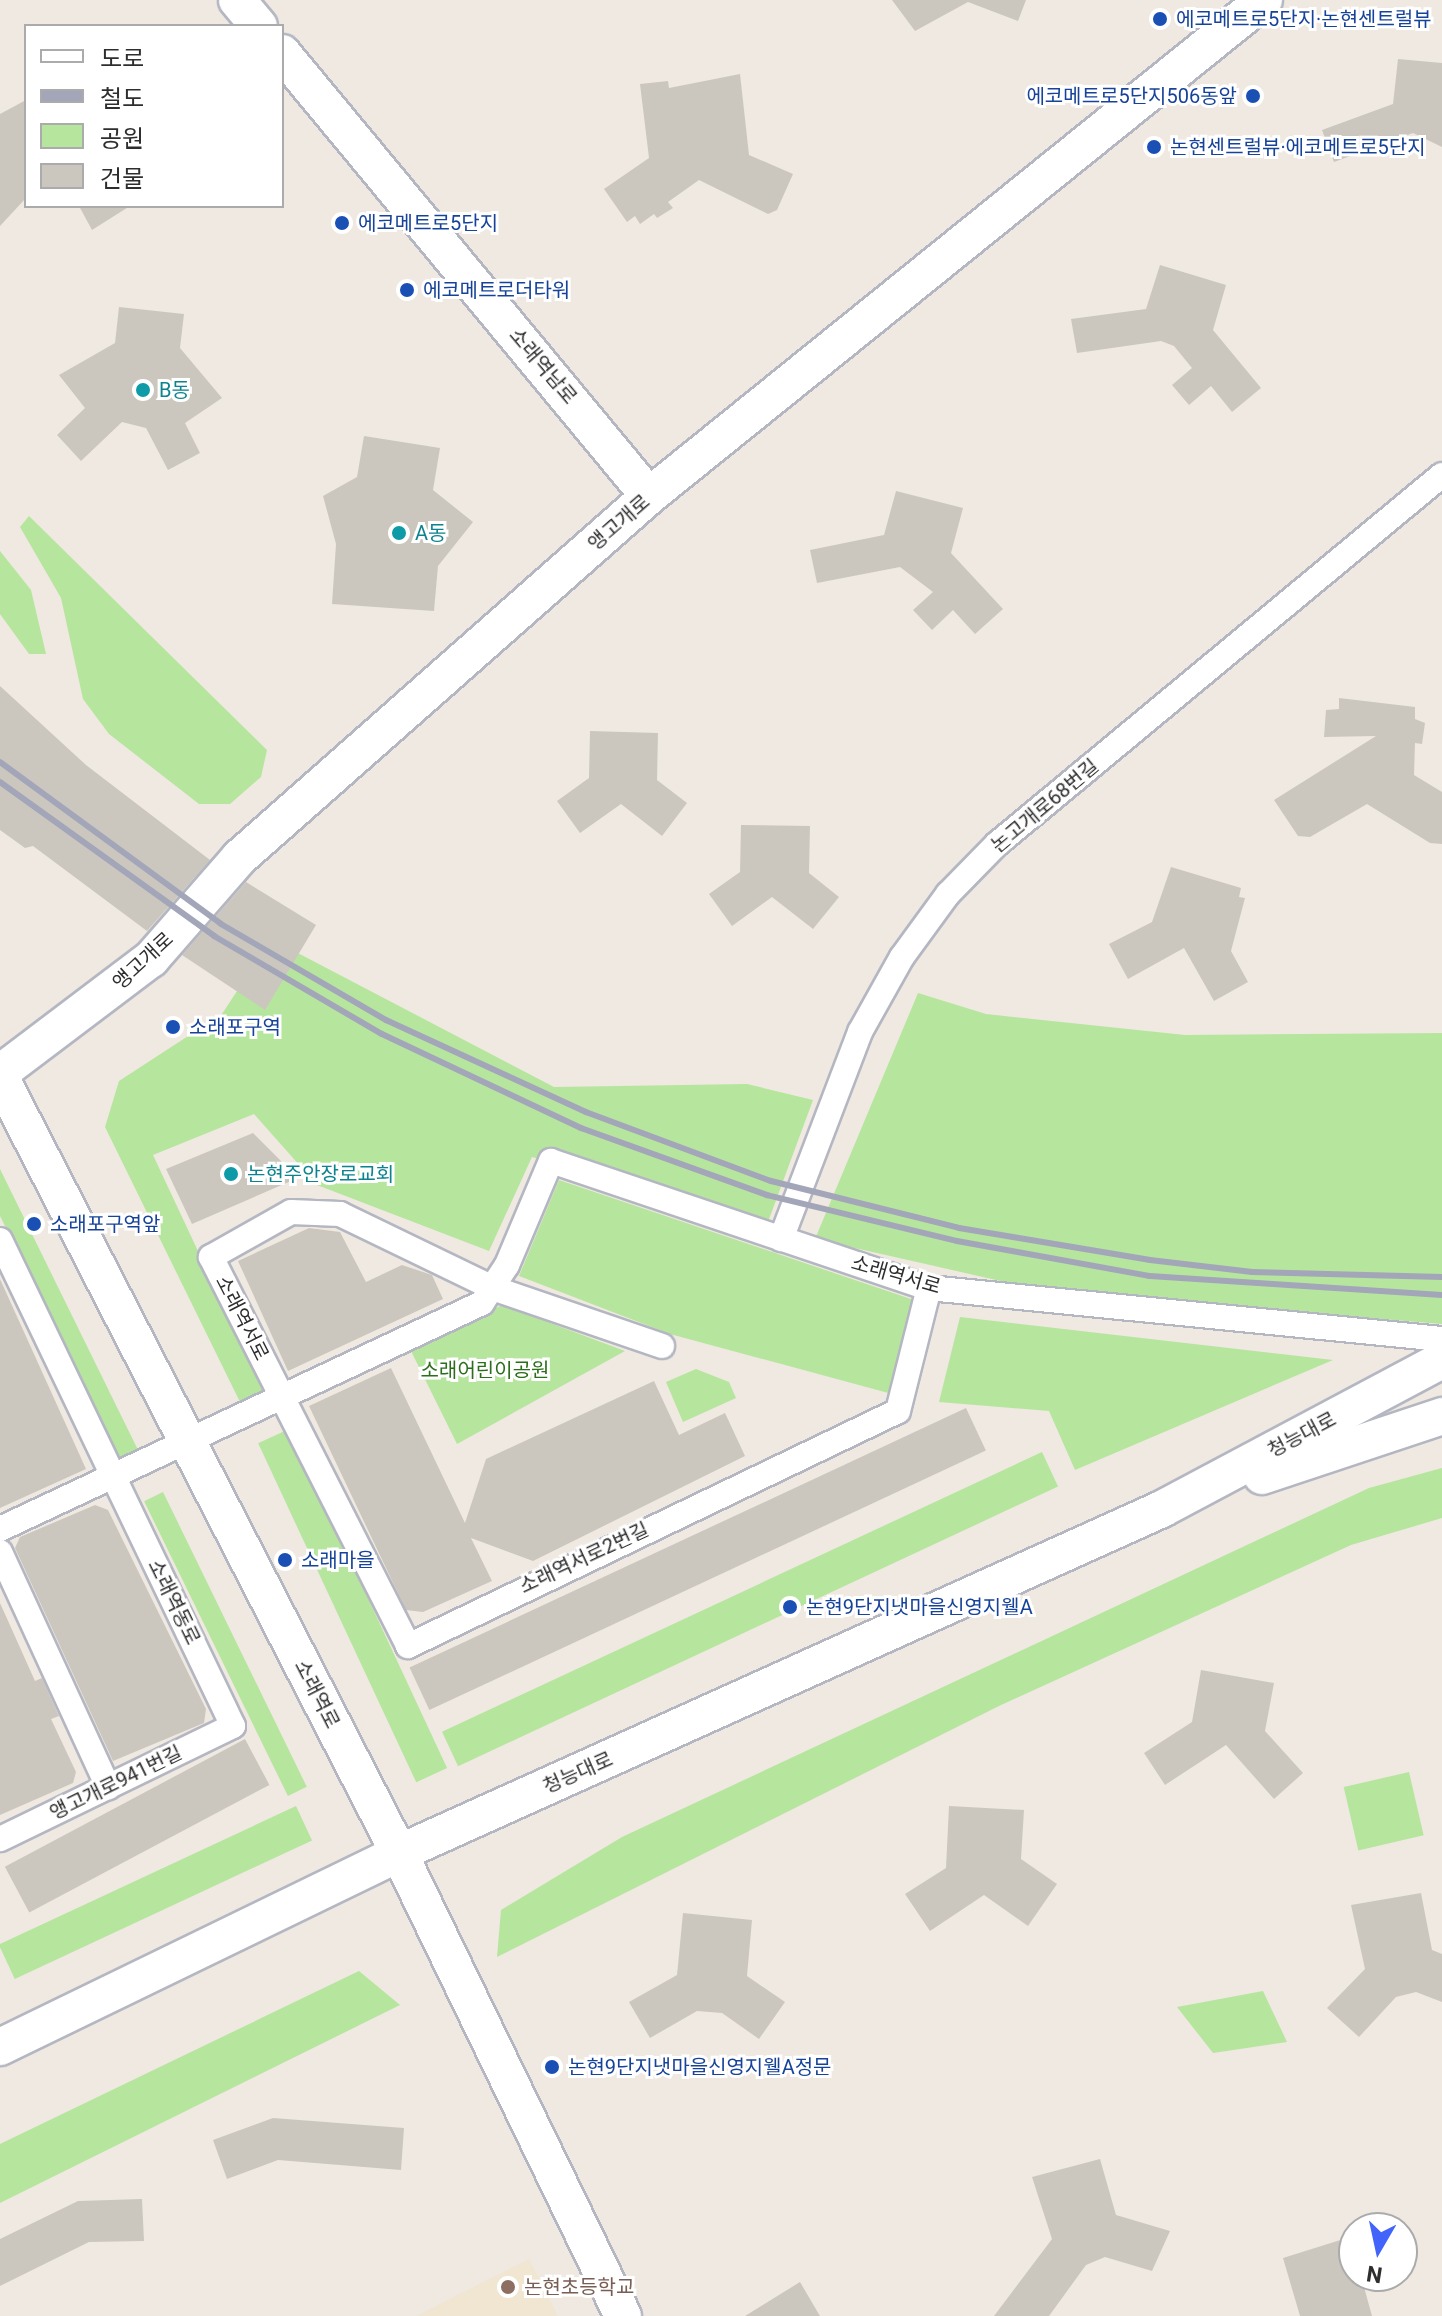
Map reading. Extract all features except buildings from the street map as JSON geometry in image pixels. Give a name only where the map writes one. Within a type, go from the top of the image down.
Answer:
[{"type":"street","points":[[237,0],[257,24]]},
{"type":"street","name":"앵고개로","points":[[0,1075],[151,959],[239,858],[649,496],[1264,0]]},
{"type":"street","name":"소래역남로","points":[[284,55],[649,496]]},
{"type":"street","name":"논고개로68번길","points":[[781,1239],[860,1032],[902,957],[948,894],[997,844],[1442,475]]},
{"type":"street","name":"소래역로","points":[[0,1075],[399,1853],[623,2316]]},
{"type":"street","name":"소래역서로","points":[[188,1444],[482,1303],[493,1288],[551,1161],[929,1288],[1442,1339]]},
{"type":"street","name":"소래역서로","points":[[284,1400],[211,1257],[291,1212],[340,1214],[493,1288],[662,1346]]},
{"type":"street","name":"소래역동로","points":[[0,1240],[233,1726]]},
{"type":"street","name":"소래역서로2번길","points":[[284,1400],[408,1646],[898,1411],[929,1288]]},
{"type":"street","name":"청능대로","points":[[0,2047],[399,1853],[1162,1509],[1442,1360]]},
{"type":"street","name":"청능대로","points":[[1162,1509],[1442,1416]]},
{"type":"street","points":[[0,1529],[188,1444]]},
{"type":"street","points":[[0,1552],[108,1787]]},
{"type":"street","name":"앵고개로941번길","points":[[0,1839],[233,1726]]},
{"type":"shaded area","name":"논현초등학교","points":[[529,2259],[558,2316],[416,2316]]},
{"type":"green space","points":[[29,516],[267,750],[261,777],[230,804],[199,804],[109,734],[83,699],[61,598],[20,527]]},
{"type":"green space","points":[[0,551],[31,590],[46,654],[29,654],[0,614]]},
{"type":"green space","points":[[271,939],[554,1087],[747,1084],[813,1100],[768,1222],[532,1157],[489,1251],[317,1185],[254,1114],[153,1155],[264,1392],[240,1402],[105,1127],[119,1081],[222,1014]]},
{"type":"green space","points":[[918,993],[986,1014],[1185,1035],[1442,1033],[1442,1324],[1045,1291],[815,1239]]},
{"type":"green space","points":[[0,1169],[139,1452],[121,1461],[0,1216]]},
{"type":"green space","points":[[559,1180],[917,1301],[892,1394],[670,1334],[519,1276]]},
{"type":"green space","name":"소래어린이공원","points":[[502,1305],[625,1351],[457,1444],[411,1351]]},
{"type":"green space","points":[[960,1317],[1333,1360],[1075,1470],[1049,1411],[939,1402]]},
{"type":"green space","points":[[696,1369],[729,1382],[736,1398],[683,1422],[666,1382]]},
{"type":"green space","points":[[289,1429],[447,1768],[416,1782],[258,1443]]},
{"type":"green space","points":[[1042,1452],[1058,1486],[458,1766],[442,1732]]},
{"type":"green space","points":[[1442,1468],[1442,1518],[1351,1545],[999,1706],[497,1957],[501,1910],[622,1837],[1369,1488]]},
{"type":"green space","points":[[163,1492],[307,1787],[288,1796],[144,1501]]},
{"type":"green space","points":[[1409,1772],[1424,1835],[1358,1850],[1344,1787]]},
{"type":"green space","points":[[296,1806],[312,1840],[15,1979],[0,1944]]},
{"type":"green space","points":[[359,1971],[400,2005],[0,2203],[0,2144]]},
{"type":"green space","points":[[1263,1991],[1287,2042],[1213,2053],[1177,2007]]},
{"type":"railway","points":[[0,762],[221,924],[386,1020],[586,1112],[771,1181],[959,1228],[1150,1260],[1252,1272],[1442,1277]]},
{"type":"railway","points":[[0,782],[214,936],[382,1034],[581,1128],[767,1195],[957,1241],[1149,1276],[1442,1295]]},
{"type":"place","name":"에코메트로5단지·논현센트럴뷰","points":[[1160,19]]},
{"type":"place","name":"에코메트로5단지506동앞","points":[[1253,96]]},
{"type":"place","name":"논현센트럴뷰·에코메트로5단지","points":[[1154,147]]},
{"type":"place","name":"에코메트로5단지","points":[[342,223]]},
{"type":"place","name":"에코메트로더타워","points":[[407,290]]},
{"type":"place","name":"B동","points":[[143,390]]},
{"type":"place","name":"A동","points":[[399,533]]},
{"type":"place","name":"소래포구역","points":[[173,1027]]},
{"type":"place","name":"논현주안장로교회","points":[[231,1174]]},
{"type":"place","name":"소래포구역앞","points":[[34,1224]]},
{"type":"place","name":"소래마을","points":[[285,1560]]},
{"type":"place","name":"논현9단지냇마을신영지웰A","points":[[790,1607]]},
{"type":"place","name":"논현9단지냇마을신영지웰A정문","points":[[552,2067]]},
{"type":"place","name":"논현초등학교","points":[[508,2287]]}]
